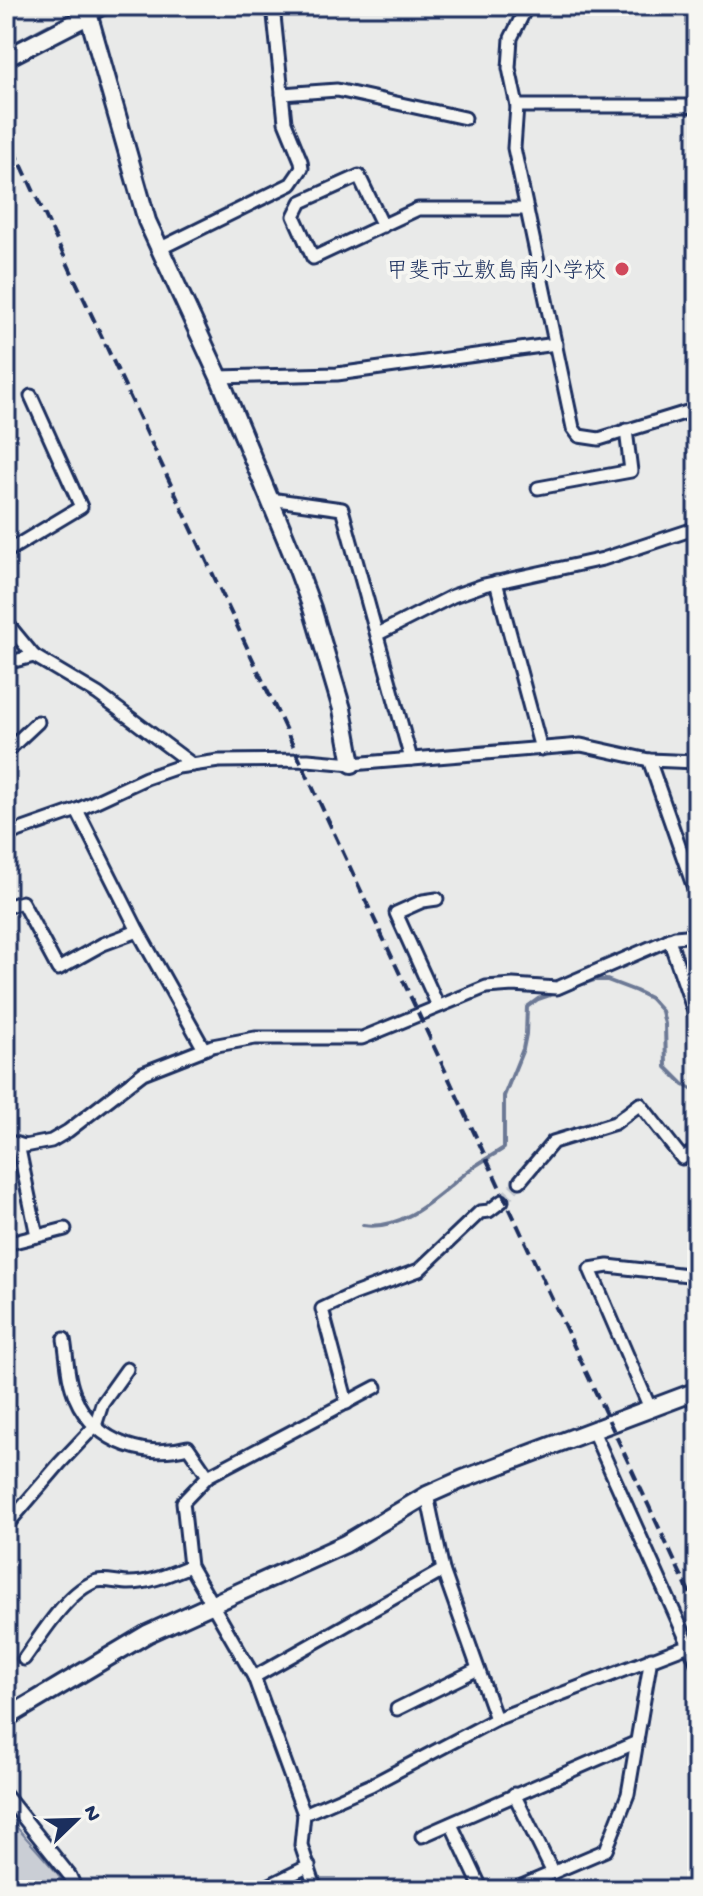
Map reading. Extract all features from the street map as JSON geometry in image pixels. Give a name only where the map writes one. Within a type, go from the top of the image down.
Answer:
[{"type":"street","points":[[6,58],[87,11],[117,6]]},
{"type":"street","points":[[159,249],[291,184],[302,168],[285,122],[273,6]]},
{"type":"street","points":[[527,6],[511,38],[509,68],[517,106],[514,148],[573,428],[579,436],[599,439],[697,409]]},
{"type":"street","points":[[87,11],[147,221],[219,377],[312,608],[342,709],[352,764]]},
{"type":"street","points":[[282,94],[337,90],[465,118]]},
{"type":"street","points":[[517,106],[697,106]]},
{"type":"street","points":[[383,226],[359,176],[301,202],[294,216],[313,258],[383,226],[418,209],[527,209]]},
{"type":"street","points":[[219,377],[337,374],[556,344]]},
{"type":"street","points":[[6,552],[81,507],[31,396]]},
{"type":"street","points":[[538,488],[631,471],[626,430]]},
{"type":"street","points":[[270,499],[342,509],[411,759]]},
{"type":"street","points":[[378,634],[453,596],[496,582],[603,559],[697,528]]},
{"type":"street","points":[[496,582],[541,749]]},
{"type":"street","points":[[6,622],[34,656],[98,694],[193,765]]},
{"type":"street","points":[[6,663],[34,656]]},
{"type":"street","points":[[6,752],[38,722]]},
{"type":"street","points":[[6,835],[77,810],[146,778],[178,767],[219,761],[299,760],[352,764],[581,745],[649,760],[697,762]]},
{"type":"street","points":[[649,760],[697,897]]},
{"type":"street","points":[[77,810],[138,931],[204,1049]]},
{"type":"street","points":[[437,899],[423,901],[396,913],[438,1006]]},
{"type":"street","points":[[6,907],[22,902],[58,969],[103,944],[138,931]]},
{"type":"street","points":[[12,1142],[25,1146],[51,1141],[143,1073],[204,1049],[255,1038],[362,1038],[486,987],[557,988],[669,939],[697,935]]},
{"type":"street","points":[[669,939],[697,1020]]},
{"type":"street","points":[[520,1181],[553,1142],[615,1123],[640,1104],[682,1158],[697,1150]]},
{"type":"street","points":[[12,1142],[37,1236]]},
{"type":"street","points":[[347,1403],[322,1309],[419,1270],[480,1212],[489,1211],[502,1201]]},
{"type":"street","points":[[6,1244],[65,1229]]},
{"type":"street","points":[[650,1408],[590,1269],[608,1266],[697,1276]]},
{"type":"street","points":[[64,1339],[72,1389],[82,1410],[95,1426],[125,1447],[167,1453],[188,1447],[208,1476]]},
{"type":"street","points":[[6,1526],[95,1426],[102,1404],[127,1369]]},
{"type":"street","points":[[316,1890],[301,1845],[304,1814],[254,1677],[210,1606],[190,1566],[183,1502],[208,1476],[376,1387]]},
{"type":"street","points":[[6,1718],[147,1634],[345,1544],[427,1495],[697,1391]]},
{"type":"street","points":[[593,1431],[697,1663]]},
{"type":"street","points":[[427,1495],[443,1570],[496,1719]]},
{"type":"street","points":[[24,1659],[61,1610],[79,1592],[99,1581],[149,1581],[190,1566]]},
{"type":"street","points":[[254,1677],[443,1570]]},
{"type":"street","points":[[304,1814],[371,1785],[496,1719],[689,1645]]},
{"type":"street","points":[[512,1890],[606,1850],[628,1794],[651,1658]]},
{"type":"street","points":[[397,1709],[478,1669]]},
{"type":"street","points":[[422,1836],[637,1742]]},
{"type":"street","points":[[514,1794],[552,1871]]},
{"type":"street","points":[[6,1796],[70,1876],[76,1890]]},
{"type":"street","points":[[451,1824],[482,1890]]},
{"type":"street","points":[[260,1890],[309,1866]]},
{"type":"shaded area","points":[[13,1823],[58,1874],[66,1890],[6,1890],[6,1829]]},
{"type":"waterway","points":[[6,48],[49,25]]},
{"type":"waterway","points":[[363,1225],[392,1223],[419,1210],[471,1169],[504,1148],[504,1096],[523,1049],[527,1007],[538,999],[594,980],[607,980],[650,998],[662,1011],[666,1067],[684,1085],[697,1092]]},
{"type":"tunnel","points":[[502,1201],[520,1181]]},
{"type":"railway","points":[[6,132],[697,1609]]},
{"type":"place","name":"甲斐市立敷島南小学校","points":[[622,269]]}]
